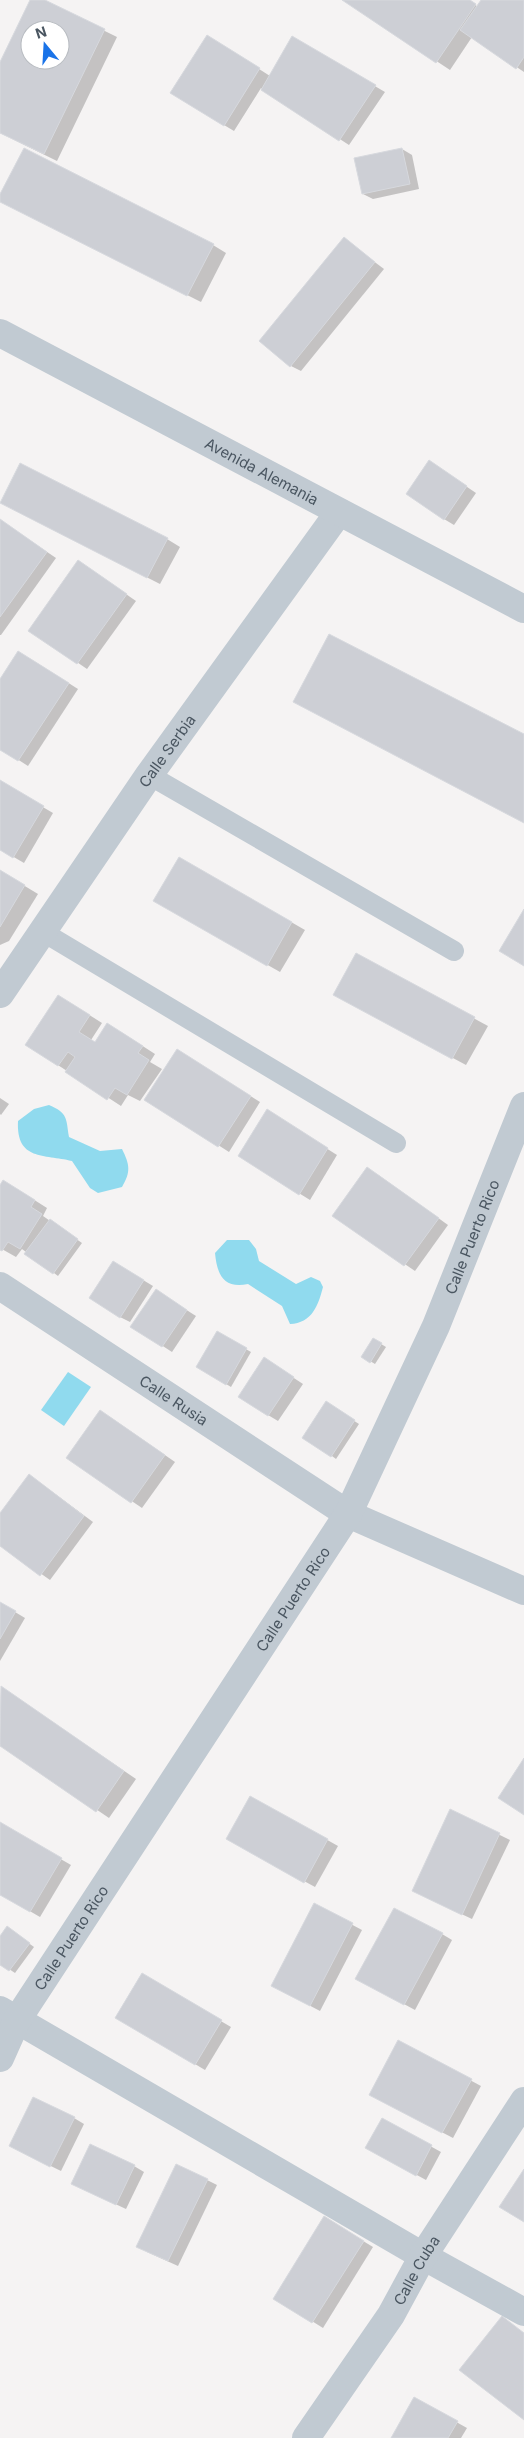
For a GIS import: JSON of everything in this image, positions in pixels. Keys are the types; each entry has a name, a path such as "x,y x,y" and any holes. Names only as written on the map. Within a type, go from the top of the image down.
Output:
{"street":[{"name":"Avenida Alemania","path":"0,333 524,609"},
{"name":"Calle Serbia","path":"0,994 44,932 149,775 339,512"},
{"name":"Calle Puerto Rico","path":"0,2058 8,2015 348,1514 436,1326 524,1106"},
{"name":"Calle Rusia","path":"0,1286 348,1514 524,1591"},
{"path":"8,2015 423,2256 524,2312"},
{"name":"Calle Cuba","path":"306,2438 391,2315 423,2256 524,2101"}],"lane":[{"path":"149,775 454,951"},
{"path":"44,932 396,1143"}],"water":[{"path":"49,1105 60,1111 65,1117 69,1137 100,1151 122,1149 127,1160 128,1173 122,1187 98,1193 90,1188 72,1161 42,1156 27,1149 22,1143 19,1134 18,1121 34,1109"},
{"path":"227,1240 249,1240 256,1249 259,1261 296,1284 311,1277 320,1281 323,1287 321,1294 316,1307 309,1317 298,1323 290,1324 282,1306 248,1284 239,1285 227,1282 217,1267 215,1253"},
{"path":"68,1372 91,1387 64,1426 41,1410"}],"building":[{"path":"30,0 45,0 105,29 44,154 0,133 0,62 20,21 20,70 70,70 70,20 20,20"},
{"path":"342,0 470,0 476,4 436,63"},
{"path":"481,0 524,0 524,57 516,69 460,30"},
{"path":"207,35 260,68 224,126 170,93"},
{"path":"292,36 376,85 339,141 261,90"},
{"path":"24,148 214,244 187,296 0,202 0,194"},
{"path":"402,148 410,184 362,194 354,158"},
{"path":"344,237 375,262 290,367 259,341"},
{"path":"429,460 467,486 444,520 406,494"},
{"path":"20,463 168,538 147,578 0,503"},
{"path":"0,519 47,552 0,617"},
{"path":"78,560 127,594 77,664 28,631"},
{"path":"329,634 524,734 524,823 293,702"},
{"path":"18,651 69,683 18,761 0,750 0,679"},
{"path":"0,780 44,806 13,858 0,850"},
{"path":"179,857 292,922 267,966 153,901"},
{"path":"0,870 25,885 0,927"},
{"path":"524,909 524,966 499,951"},
{"path":"356,953 475,1017 452,1059 333,995"},
{"path":"58,995 90,1015 79,1032 95,1042 107,1023 143,1046 138,1053 149,1060 127,1095 115,1088 107,1100 65,1072 75,1057 68,1052 58,1066 25,1045"},
{"path":"177,1049 251,1096 218,1147 144,1100"},
{"path":"267,1109 328,1148 299,1195 238,1156"},
{"path":"367,1167 439,1218 404,1266 332,1216"},
{"path":"3,1180 35,1200 31,1207 42,1214 20,1249 8,1242 2,1251 0,1250 0,1185"},
{"path":"50,1219 78,1239 53,1274 24,1254"},
{"path":"113,1261 144,1280 120,1318 89,1298"},
{"path":"156,1289 187,1310 162,1347 130,1327"},
{"path":"217,1331 247,1348 226,1385 196,1367"},
{"path":"373,1338 382,1343 370,1363 361,1357"},
{"path":"264,1357 294,1377 268,1416 238,1397"},
{"path":"326,1401 355,1420 331,1457 302,1438"},
{"path":"100,1410 165,1455 131,1503 66,1458"},
{"path":"29,1474 84,1516 40,1576 0,1546 0,1513"},
{"path":"0,1602 16,1611 0,1639"},
{"path":"1,1686 124,1771 96,1812 0,1746"},
{"path":"524,1758 524,1815 498,1798"},
{"path":"250,1796 328,1839 304,1883 226,1839"},
{"path":"450,1809 500,1833 462,1915 412,1891"},
{"path":"0,1822 62,1858 30,1912 0,1895"},
{"path":"314,1903 353,1923 310,2006 271,1986"},
{"path":"394,1908 443,1933 404,2005 355,1979"},
{"path":"7,1926 30,1943 9,1971 0,1965 0,1936"},
{"path":"142,1973 222,2020 195,2065 115,2018"},
{"path":"398,2040 472,2079 442,2133 369,2095"},
{"path":"33,2097 75,2117 50,2167 9,2146"},
{"path":"382,2118 432,2145 416,2176 365,2148"},
{"path":"90,2144 135,2165 116,2205 71,2184"},
{"path":"176,2164 208,2179 168,2261 136,2247"},
{"path":"524,2169 524,2222 499,2207"},
{"path":"324,2216 364,2241 312,2323 273,2299"},
{"path":"502,2316 524,2333 524,2420 459,2370"},
{"path":"414,2397 458,2421 448,2438 391,2438"}]}
